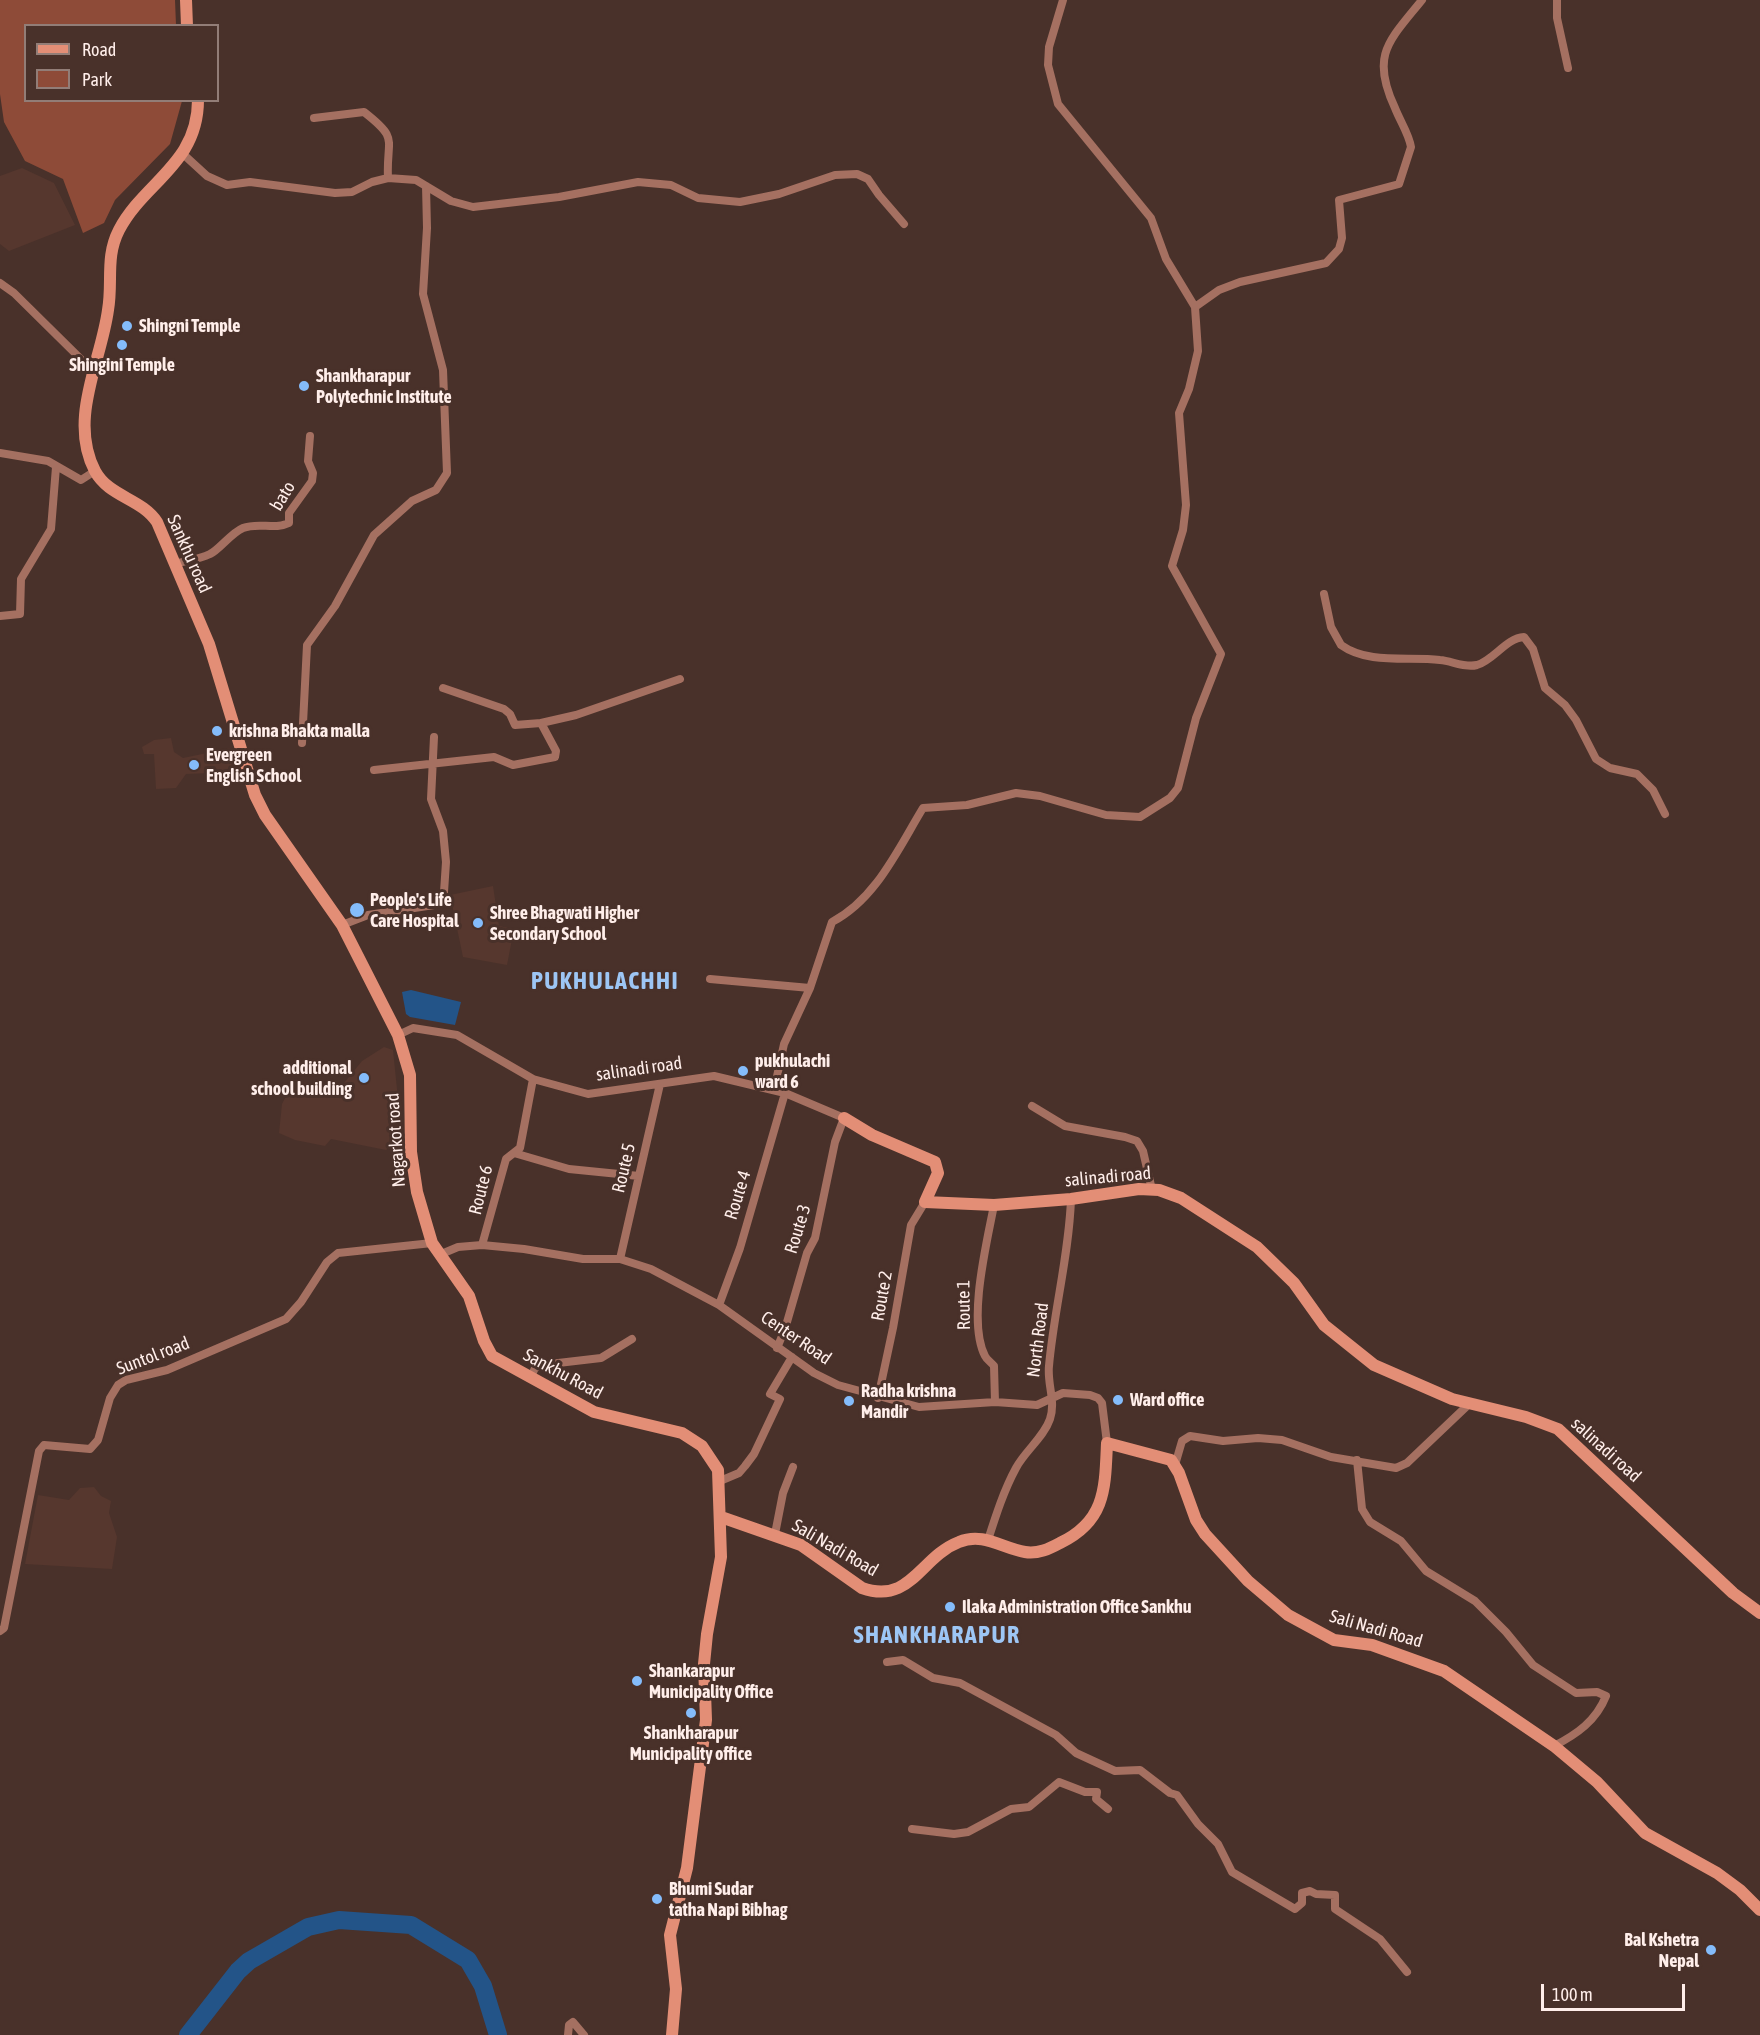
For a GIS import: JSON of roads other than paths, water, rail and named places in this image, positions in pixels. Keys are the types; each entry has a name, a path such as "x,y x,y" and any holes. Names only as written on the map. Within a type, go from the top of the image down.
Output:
{"main road":[{"path":"186,0 187,24"},
{"path":"95,471 89,454 86,419 92,370 109,307 109,265 114,241 130,212 183,154 192,133 198,102"},
{"name":"Sankhu road","path":"95,471 104,485 152,515 212,653 255,795 265,815 342,925 398,1035"},
{"name":"Nagarkot road","path":"398,1035 410,1075 411,1152 417,1192 432,1243"},
{"name":"salinadi road","path":"844,1118 872,1135 935,1162 938,1173 925,1202 994,1205 1152,1190 1181,1198 1257,1247 1294,1283 1324,1325 1374,1365 1468,1405 1526,1417 1558,1429 1733,1593 1760,1613"},
{"name":"Sankhu Road","path":"432,1243 469,1296 484,1341 492,1356 594,1412 615,1419 675,1431 692,1438 713,1459 720,1480 721,1517"},
{"path":"1107,1443 1165,1458 1175,1465"},
{"name":"Sali Nadi Road","path":"721,1517 775,1534 813,1553 839,1574 862,1588 880,1592 900,1588 936,1556 957,1543 971,1539 988,1540 1025,1551 1037,1552 1080,1532 1095,1513 1105,1491 1107,1443"},
{"name":"Sali Nadi Road","path":"1175,1465 1189,1505 1205,1534 1248,1581 1288,1615 1334,1640 1372,1645 1432,1665 1554,1746 1597,1782 1645,1833 1717,1873 1740,1890 1760,1910"},
{"path":"672,2035 676,1989 670,1935 687,1868 704,1744 706,1720 704,1664 721,1557 721,1517"}],"street":[{"path":"774,1090 784,1044 810,988 832,922 852,912 870,892 923,808 967,805 1016,793 1040,796 1106,814 1140,817 1170,798 1178,788 1196,718 1221,654 1172,566 1184,530 1186,505 1179,413 1189,389 1198,351 1195,307 1166,258 1151,218 1058,104 1048,65 1049,47 1063,0"},
{"path":"1195,307 1219,290 1230,286 1294,268 1326,263 1339,249 1342,238 1339,200 1399,184 1412,147 1385,87 1382,70 1384,55 1394,33 1422,0"},
{"path":"1557,0 1557,18 1568,68"},
{"path":"314,117 364,112 386,129 391,140 387,161 388,178"},
{"path":"183,154 207,176 227,184 250,182 336,193 352,192 388,178 416,180 451,201 473,207 559,197 638,182 671,185 698,198 740,201 779,194 835,175 857,174 868,179 904,224"},
{"path":"302,742 307,645 335,606 374,535 412,501 436,490 447,473 443,369 423,294 428,228 426,186"},
{"path":"0,283 14,292 92,370"},
{"name":"bato","path":"174,564 212,553 223,541 243,528 266,525 279,527 288,523 289,513 312,481 313,472 308,461 310,436"},
{"path":"0,453 25,458 35,457 81,480 95,471"},
{"path":"0,616 20,614 22,609 21,579 51,529 56,467"},
{"path":"1324,594 1330,627 1341,645 1385,659 1439,659 1472,666 1480,664 1514,640 1524,637 1533,649 1545,688 1565,705 1576,720 1596,759 1610,768 1637,774 1653,790 1665,814"},
{"path":"443,688 504,709 510,714 515,725 541,723 576,715 680,680"},
{"path":"374,770 494,757 513,765 555,757 556,751 541,723"},
{"path":"342,925 385,911 398,913 425,908 440,900 444,892 446,862 443,831 431,799 435,762 434,737"},
{"path":"710,979 810,988"},
{"name":"salinadi road","path":"398,1035 413,1028 457,1035 533,1079 588,1094 714,1076 785,1093 844,1118"},
{"name":"Route 6","path":"482,1245 506,1159 520,1148 533,1079"},
{"name":"Route 5","path":"620,1258 660,1084"},
{"name":"Route 4","path":"719,1305 740,1248 785,1093"},
{"path":"1032,1106 1065,1126 1137,1141 1143,1151 1152,1190"},
{"name":"Route 3","path":"777,1348 785,1329 807,1253 815,1238 835,1142 844,1118"},
{"path":"514,1153 569,1169 639,1176"},
{"name":"North Road","path":"988,1540 1016,1468 1050,1422 1053,1400 1048,1370 1066,1261 1071,1199"},
{"name":"Route 2","path":"878,1398 911,1225 925,1202"},
{"name":"Route 1","path":"994,1205 980,1270 979,1319 984,1355 994,1366 995,1402"},
{"name":"Suntol road","path":"0,1631 4,1628 39,1451 44,1445 90,1449 98,1440 110,1398 118,1385 126,1380 167,1370 285,1319 301,1302 327,1262 338,1253 432,1243"},
{"name":"Center Road","path":"439,1255 458,1247 482,1245 524,1249 583,1259 620,1258 651,1269 719,1305 814,1373 838,1385 878,1398 930,1407 995,1402 1037,1405 1069,1393 1098,1398 1102,1403 1107,1443"},
{"path":"531,1377 535,1368 541,1365 601,1358 632,1339"},
{"path":"720,1480 739,1473 754,1454 780,1399 770,1394 792,1357"},
{"path":"1175,1465 1182,1441 1190,1436 1223,1441 1258,1438 1282,1440 1331,1457 1357,1460 1390,1468 1401,1466 1468,1405"},
{"path":"1357,1460 1362,1509 1370,1522 1397,1538 1426,1570 1475,1601 1506,1632 1533,1665 1576,1693 1597,1692 1606,1696 1598,1713 1577,1734 1554,1746"},
{"path":"775,1534 783,1493 793,1467"},
{"path":"886,1662 903,1660 933,1678 960,1683 1056,1735 1076,1753 1111,1770 1140,1770 1170,1793 1177,1795 1198,1824 1218,1844 1232,1872 1294,1910 1302,1903 1302,1893 1310,1891 1316,1894 1335,1895 1335,1909 1380,1939 1407,1972"},
{"path":"912,1829 954,1834 968,1832 1011,1809 1029,1807 1059,1782 1085,1792 1097,1792 1096,1799 1108,1809"},
{"path":"568,2035 569,2025 573,2022 584,2035"}],"water":[{"path":"411,990 461,1002 455,1025 410,1017 406,1014 402,992"}],"waterway":[{"path":"188,2035 238,1971 249,1961 308,1927 339,1920 411,1925 468,1960 483,1986 498,2035"}],"place":[{"name":"Shingni Temple","path":"127,326"},
{"name":"Shingini Temple","path":"122,345"},
{"name":"Shankharapur Polytechnic Institute","path":"304,386"},
{"name":"krishna Bhakta malla","path":"217,731"},
{"name":"Evergreen English School","path":"194,765"},
{"name":"People's Life Care Hospital","path":"357,910"},
{"name":"Shree Bhagwati Higher Secondary School","path":"478,923"},
{"name":"pukhulachi ward 6","path":"743,1071"},
{"name":"additional school building","path":"364,1078"},
{"name":"Ward office","path":"1118,1400"},
{"name":"Radha krishna Mandir","path":"849,1401"},
{"name":"Ilaka Administration Office Sankhu","path":"950,1607"},
{"name":"Shankarapur Municipality Office","path":"637,1681"},
{"name":"Shankharapur Municipality office","path":"691,1713"},
{"name":"Bhumi Sudar tatha Napi Bibhag","path":"657,1899"},
{"name":"Bal Kshetra Nepal","path":"1711,1950"}],"district":[{"name":"PUKHULACHHI","path":"605,981"},
{"name":"SHANKHARAPUR","path":"937,1635"}]}
